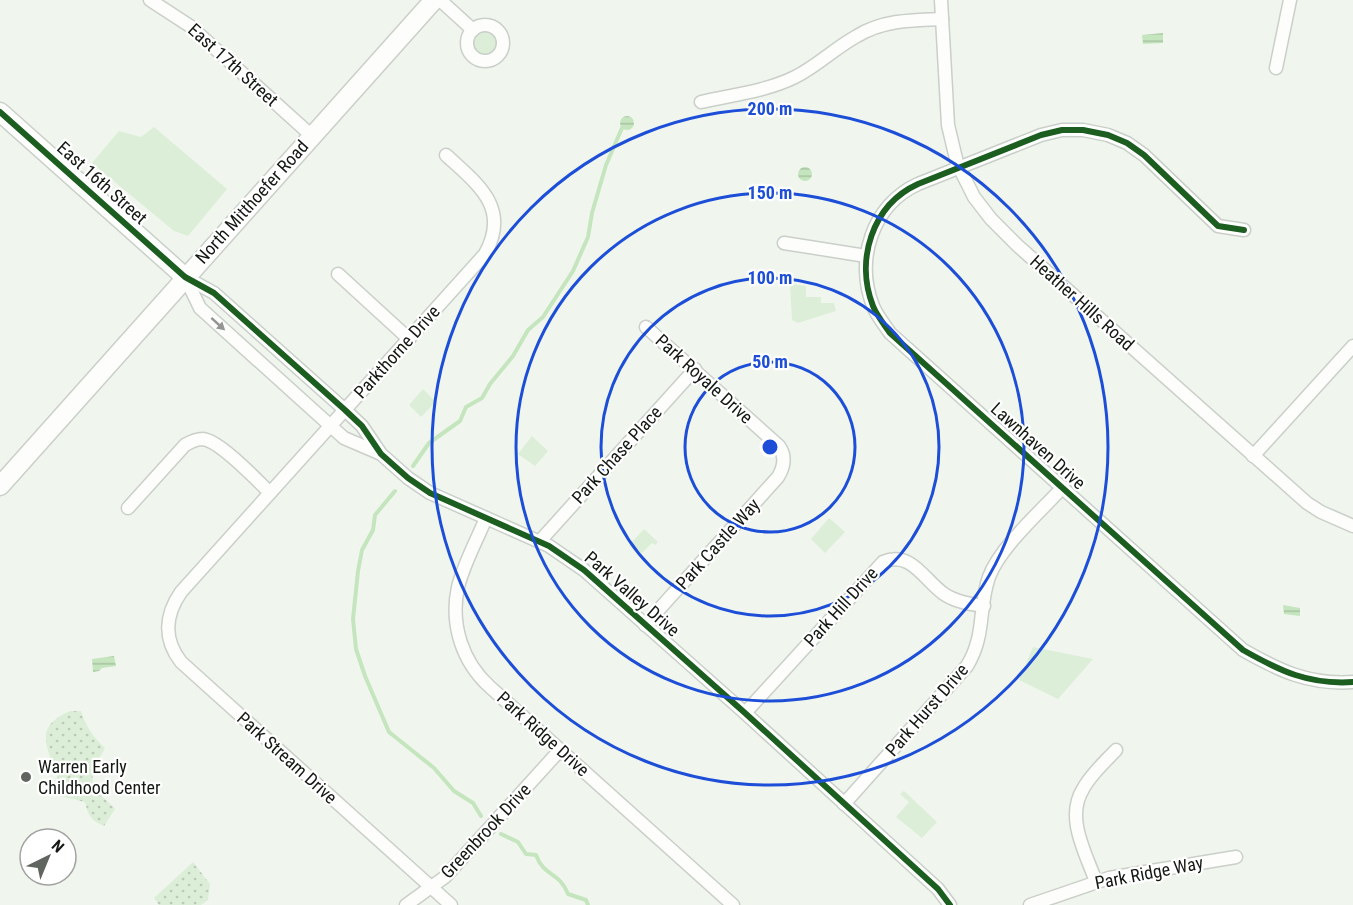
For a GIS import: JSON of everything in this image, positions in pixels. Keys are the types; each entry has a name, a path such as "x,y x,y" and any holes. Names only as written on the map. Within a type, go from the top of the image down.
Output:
{"main road":[{"name":"North Mitthoefer Road","path":"0,486 434,0"},
{"name":"East 16th Street","path":"0,112 185,277"}],"street":[{"name":"East 17th Street","path":"150,0 190,26 312,136"},
{"path":"440,0 473,30"},
{"name":"Heather Hills Road","path":"941,0 948,125 959,167 974,197 991,219 1012,241 1316,510 1353,526"},
{"path":"1276,68 1290,0"},
{"path":"701,102 778,84 807,71 853,38 878,26 898,21 942,19"},
{"name":"Lawnhaven Drive","path":"1244,230 1218,226 1144,155 1127,144 1103,134 1083,130 1057,131 1033,138 914,186 893,201 877,222 871,236 866,256 867,287 873,307 890,333 1243,650 1266,664 1296,676 1327,682 1353,682"},
{"name":"Parkthorne Drive","path":"181,592 486,254 494,236 494,217 487,195 446,155"},
{"path":"784,243 866,256"},
{"path":"338,274 409,339"},
{"name":"Park Valley Drive","path":"185,277 214,293 345,410 362,426 381,454 408,478 430,493 558,551 584,570 938,889 950,905"},
{"name":"Park Valley Drive","path":"185,277 200,308 344,438 381,454"},
{"name":"Park Royale Drive","path":"646,327 779,446 783,459"},
{"path":"1253,456 1353,346"},
{"name":"Park Chase Place","path":"540,542 695,369"},
{"path":"128,508 185,445 197,439 216,444 270,493"},
{"name":"Park Castle Way","path":"645,625 779,476 783,467 783,459"},
{"name":"Park Hurst Drive","path":"844,804 967,666 980,636 987,583 997,561 1063,487"},
{"name":"Park Ridge Drive","path":"486,518 458,586 455,612 459,638 467,658 482,680 733,905"},
{"name":"Park Hill Drive","path":"745,713 883,561 894,558 906,560 946,595 969,604 984,606"},
{"name":"Park Stream Drive","path":"181,592 172,606 168,627 172,648 181,662 451,905"},
{"name":"Greenbrook Drive","path":"406,905 432,888 450,872 560,750"},
{"path":"1096,882 1078,832 1077,805 1085,785 1116,750"},
{"name":"Park Ridge Way","path":"1030,905 1096,882 1236,856"}],"shaded area":[{"path":"485,32 493,35 496,43 493,51 485,54 477,51 474,43 477,35"},
{"path":"1163,33 1163,43 1143,44 1142,35"},
{"path":"624,116 630,116 634,123 630,130 624,130 620,126 620,120"},
{"path":"154,127 227,189 188,236 174,231 92,163 119,131 141,137"},
{"path":"805,167 810,169 812,174 810,179 805,181 800,179 798,174 800,169"},
{"path":"790,284 806,286 806,297 821,297 821,303 834,303 836,311 798,323 792,320"},
{"path":"423,389 436,402 421,417 409,405"},
{"path":"532,436 548,451 535,466 518,454"},
{"path":"829,518 845,532 825,553 811,539"},
{"path":"644,529 658,542 655,545 652,543 640,555 629,545"},
{"path":"1283,605 1300,608 1300,616 1284,614"},
{"path":"1033,647 1093,659 1058,699 1019,680"},
{"path":"114,656 116,666 93,672 92,659"},
{"path":"70,711 81,711 90,731 105,748 96,764 93,776 94,787 115,809 104,826 91,817 85,802 56,795 58,773 47,748 46,734 55,719"},
{"path":"904,791 937,822 922,838 896,817 909,802 900,794"},
{"path":"193,862 210,884 208,900 201,905 159,905 154,898"}],"waterway":[{"path":"413,466 429,443 460,421 466,407 482,398 490,384 513,356 528,330 543,317 573,271 588,237 592,213 606,165 622,128"},
{"path":"395,491 375,515 373,530 362,550 353,619 356,649 389,732 434,768 454,791 473,803 481,816"},
{"path":"501,834 518,842 526,854 536,855 543,867 560,881 568,894 586,900 588,905"}],"cycle path":[{"path":"0,112 185,277 214,293 345,410 362,426 381,454 408,478 430,493 549,546 584,570 938,889 950,905"},
{"path":"1244,230 1218,226 1144,155 1127,143 1108,135 1083,130 1062,130 1041,135 918,184 902,193 889,205 872,236 867,253 868,288 875,310 890,333 1243,650 1295,675 1322,681 1353,682"}],"place":[{"name":"Warren Early Childhood Center","path":"26,777"}]}
